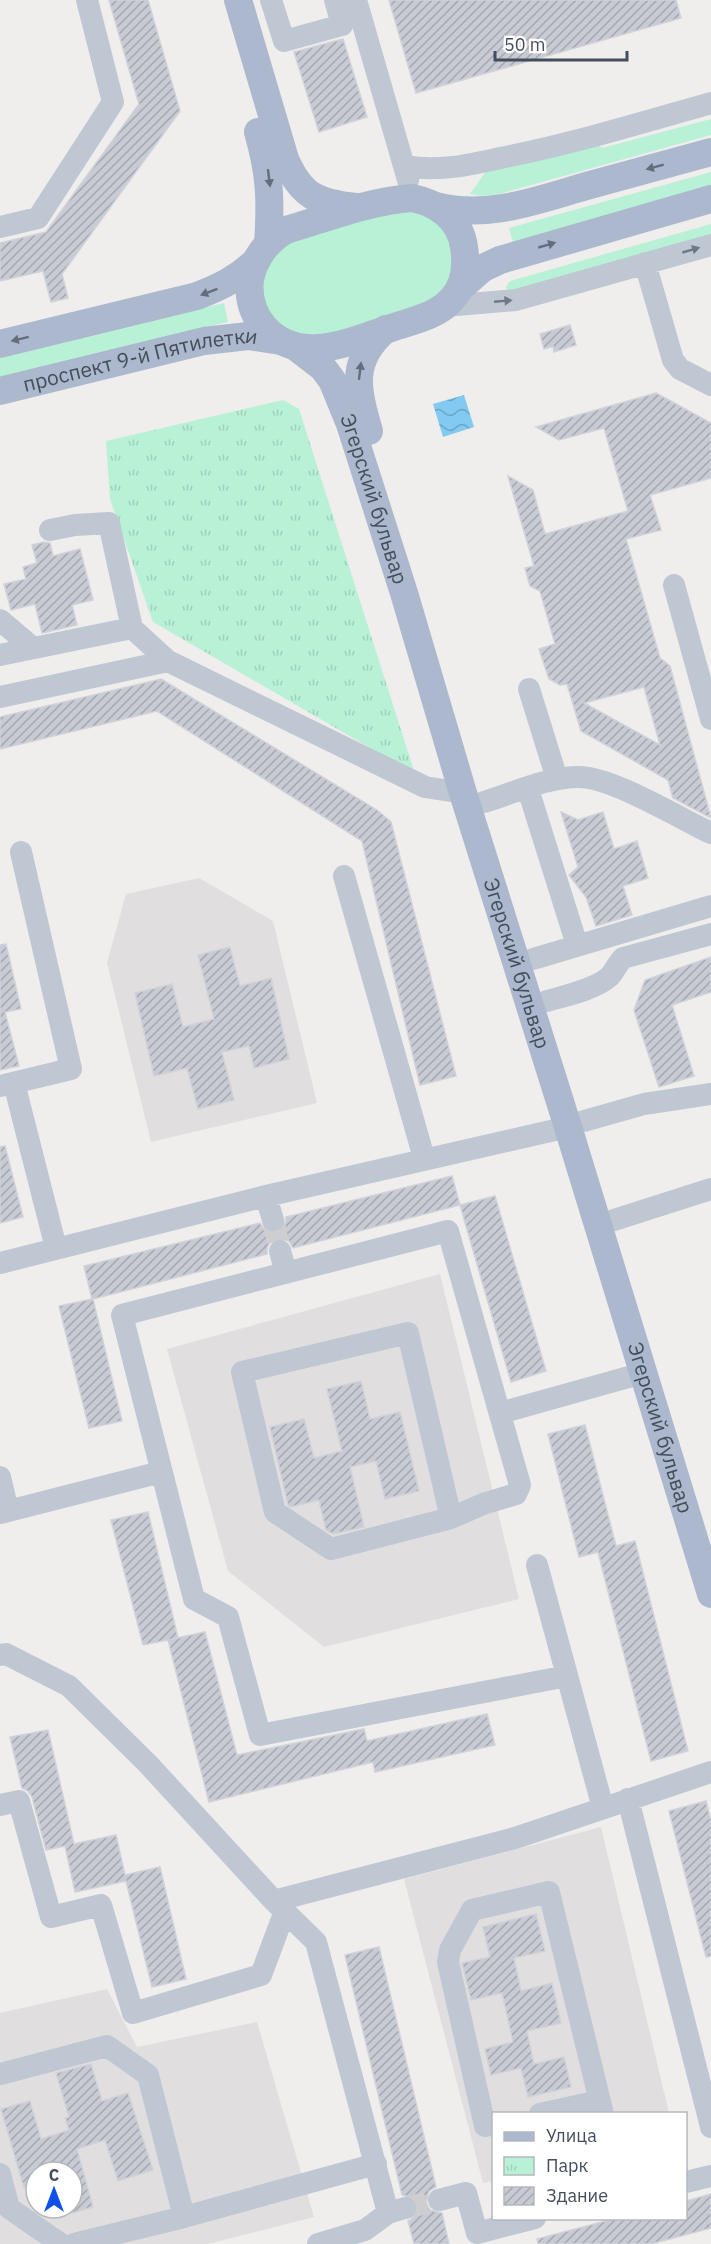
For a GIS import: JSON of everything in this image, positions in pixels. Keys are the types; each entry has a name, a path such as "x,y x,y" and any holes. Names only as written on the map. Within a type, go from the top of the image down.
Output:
{"main road":[{"path":"236,1 292,176 311,196 323,202 361,208"},
{"path":"236,1 270,191 262,252 251,274 249,290 251,305 258,319 289,344 325,348 430,314 452,298 483,268 508,257 711,199"},
{"path":"0,344 197,296 222,287 242,275 276,236 286,230 361,208 392,200 424,202 469,211 510,207 711,152"},
{"path":"424,202 454,222 464,245 465,273 452,298"},
{"name":"Эгерский бульвар","path":"386,329 366,350 362,360 359,380 362,402 474,798 651,1371 711,1540"},
{"name":"проспект 9-й Пятилетки","path":"0,391 204,341 248,336 289,344"},
{"name":"Эгерский бульвар","path":"289,344 323,368 332,380 344,407 474,798"},
{"name":"Эгерский бульвар","path":"576,1124 614,1220 651,1371 711,1594"}],"street":[{"path":"0,227 39,218 113,102 87,0"},
{"path":"271,0 284,41 342,25 335,0"},
{"path":"356,0 405,166 424,202"},
{"path":"405,166 432,169 477,163 563,145 711,103"},
{"path":"452,298 516,300 711,245"},
{"path":"645,263 673,360 680,369 711,385"},
{"path":"50,530 75,525 109,523 132,628 168,661 425,787 474,798 580,777 605,781 711,833"},
{"path":"674,585 711,719"},
{"path":"0,620 33,648"},
{"path":"0,655 132,628"},
{"path":"0,697 168,661"},
{"path":"529,689 557,780"},
{"path":"528,789 577,945"},
{"path":"21,852 71,1069 7,1085 56,1248"},
{"path":"344,876 424,1158"},
{"path":"525,962 711,906"},
{"path":"538,1004 601,982 611,975 616,964 623,958 711,934"},
{"path":"0,1263 266,1196 576,1124 644,1104 711,1094"},
{"path":"614,1220 711,1189"},
{"path":"266,1196 273,1220"},
{"path":"451,1518 408,1333 242,1372 275,1512 331,1549 451,1518 483,1504 516,1494 520,1485 448,1231 283,1262 122,1315 194,1599 228,1617 260,1735 567,1676"},
{"path":"500,1413 651,1371"},
{"path":"0,1477 4,1512 161,1472"},
{"path":"537,1565 603,1808"},
{"path":"0,1656 6,1654 69,1686 148,1764 316,1942 376,2164 397,2210 367,2237 318,2244"},
{"path":"280,1906 515,1838 711,1772"},
{"path":"628,1799 711,2127"},
{"path":"0,1805 19,1801 51,1917 101,1905 133,2013 261,1975 280,1906"},
{"path":"492,2124 485,2126 448,1962 450,1950 472,1910 549,1892 601,2107 557,2112"},
{"path":"0,2074 107,2046 148,2074 184,2217"},
{"path":"74,2244 184,2217 376,2164"},
{"path":"0,2174 9,2208 61,2244"},
{"path":"687,2182 711,2176"},
{"path":"439,2200 466,2193 477,2233 527,2220"}],"shaded area":[{"path":"199,878 273,921 317,1103 151,1142 107,963 126,894"},
{"path":"440,1274 519,1599 324,1647 228,1571 167,1349"},
{"path":"601,1827 669,2112 492,2112 492,2181 483,2183 404,1879"},
{"path":"107,1989 137,2047 257,2022 314,2217 207,2244 0,2244 0,2013"}],"green space":[{"path":"711,119 711,135 499,194 482,196 470,194 487,170 594,142 602,148"},
{"path":"711,172 711,186 513,243 509,228"},
{"path":"405,208 428,214 442,225 455,260 451,283 437,300 317,341 287,334 262,302 265,268 290,240"},
{"path":"711,224 711,238 508,293 506,287 510,281"},
{"path":"224,303 228,322 0,378 0,358"},
{"path":"283,400 299,409 415,774 153,622 110,499 106,441"}],"water":[{"path":"464,395 474,427 443,437 433,404"}],"building":[{"path":"109,0 148,0 180,111 62,274 68,298 51,302 43,271 0,281 0,243 46,232 139,104"},
{"path":"389,0 676,0 681,18 416,93"},
{"path":"343,39 367,117 319,132 294,52"},
{"path":"570,325 576,345 554,352 553,346 544,349 540,334"},
{"path":"656,393 711,423 711,478 650,495 661,530 626,539 660,658 670,666 711,818 673,798 668,780 581,731 567,684 560,685 549,679 539,649 555,644 540,591 530,586 525,568 534,566 508,476 533,490 545,534 628,511 604,428 559,440 536,427","holes":["644,687 660,745 584,703"]},
{"path":"50,543 53,556 80,549 93,600 72,605 77,625 42,633 35,604 11,610 4,584 26,579 23,567 37,563 32,545"},
{"path":"161,679 377,810 391,822 456,1076 420,1085 362,841 157,711 0,749 0,717"},
{"path":"561,812 578,820 603,812 614,849 637,841 648,878 623,886 632,915 596,926 586,897 569,875 578,867"},
{"path":"6,944 21,1009 5,1012 19,1066 0,1070 0,945"},
{"path":"230,947 240,986 271,978 289,1059 254,1068 249,1046 222,1052 234,1100 198,1109 187,1068 154,1076 135,993 172,984 183,1027 214,1019 198,955"},
{"path":"711,957 711,992 672,1005 694,1076 659,1087 634,1010 645,980"},
{"path":"5,1146 23,1217 0,1223 0,1147"},
{"path":"452,1176 460,1205 293,1248 289,1241 277,1238 270,1242 267,1254 93,1299 122,1421 89,1428 59,1306 92,1299 84,1266 260,1223 264,1230 276,1233 283,1229 286,1217"},
{"path":"495,1196 546,1371 511,1382 460,1205"},
{"path":"361,1381 370,1419 400,1412 419,1491 385,1499 376,1461 350,1467 364,1527 333,1534 326,1530 319,1500 291,1507 288,1505 270,1427 304,1419 314,1458 342,1451 327,1389"},
{"path":"585,1425 616,1546 635,1541 688,1751 651,1761 598,1552 579,1557 548,1434"},
{"path":"148,1512 178,1638 143,1645 111,1520"},
{"path":"205,1632 237,1755 364,1729 367,1741 487,1714 495,1745 375,1772 373,1762 209,1802 168,1640"},
{"path":"48,1730 74,1844 116,1835 125,1875 160,1867 186,1979 152,1987 126,1881 75,1892 65,1846 46,1850 32,1797 22,1788 10,1737"},
{"path":"706,1801 711,1821 711,1956 706,1957 669,1811"},
{"path":"536,1914 545,1951 514,1958 521,1991 552,1983 561,2023 527,2031 534,2064 564,2057 571,2087 528,2097 521,2068 491,2075 485,2049 513,2042 502,1993 471,2000 462,1963 490,1957 483,1927"},
{"path":"379,1947 436,2187 429,2191 426,2203 430,2210 442,2213 449,2244 414,2244 408,2221 415,2217 418,2205 414,2198 402,2195 345,1955"},
{"path":"91,2064 102,2101 128,2093 153,2170 118,2181 105,2140 77,2149 80,2160 24,2160 24,2188 1,2109 30,2101 41,2139 69,2130 65,2118 69,2117 56,2073"},
{"path":"84,2174 93,2207 84,2210"},
{"path":"711,2194 711,2228 651,2244 538,2244 537,2239 609,2220 687,2220 687,2201"}],"tunnel":[{"path":"273,1220 280,1251"},
{"path":"405,2208 439,2200"}]}
